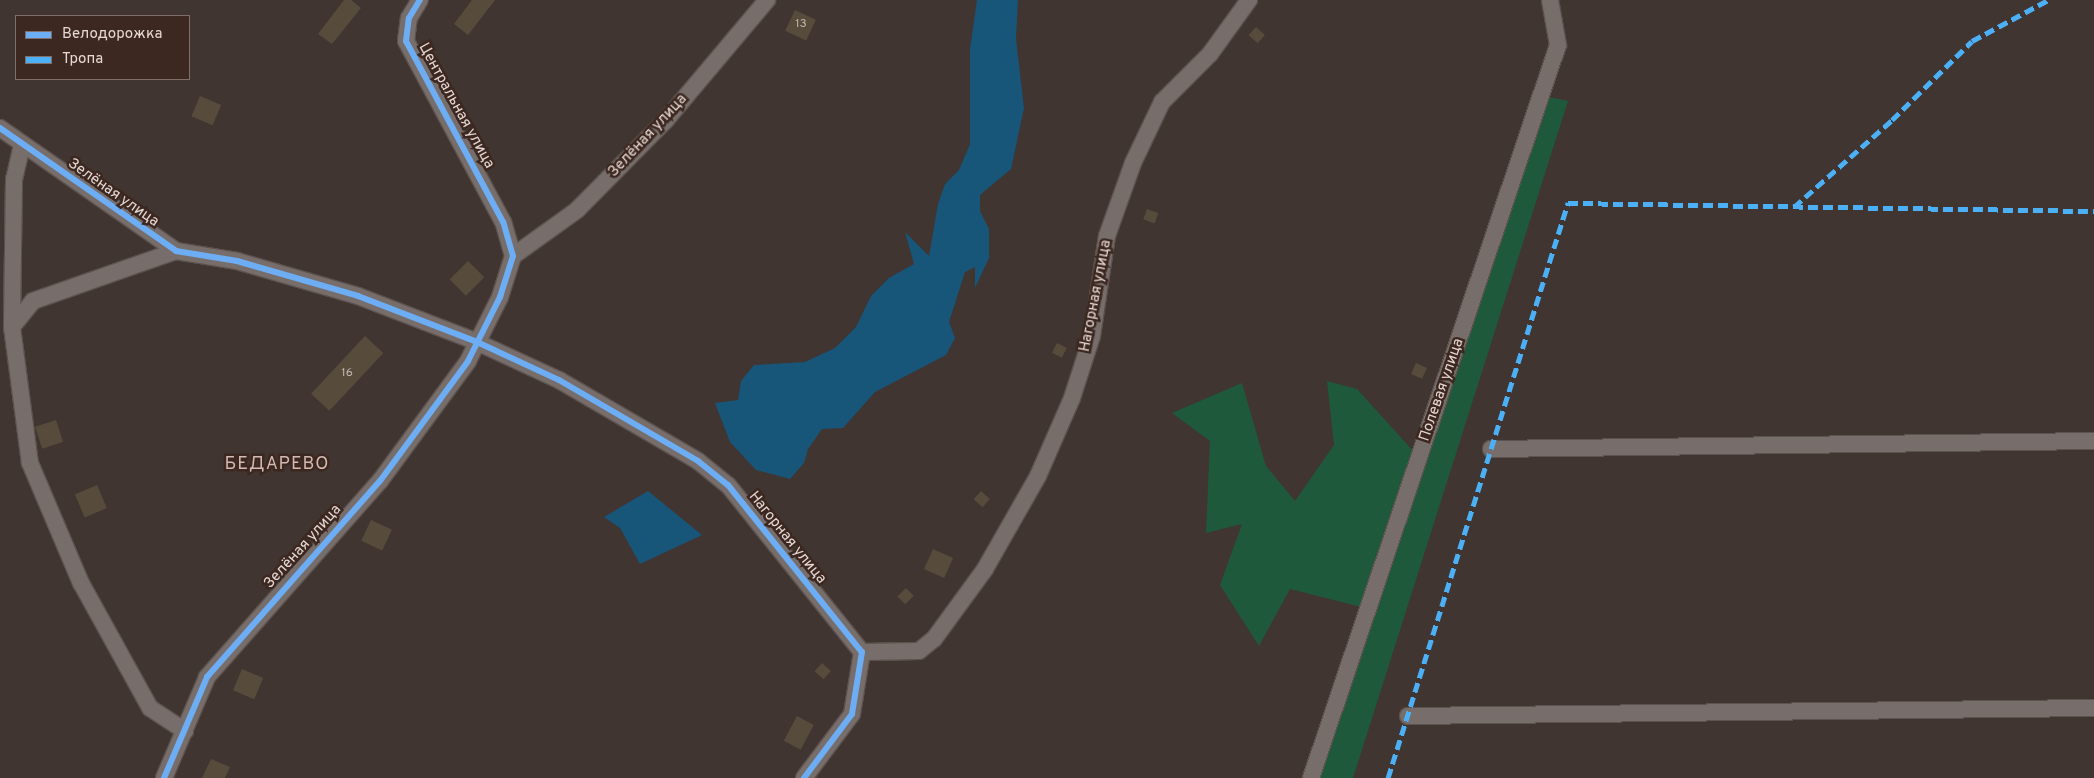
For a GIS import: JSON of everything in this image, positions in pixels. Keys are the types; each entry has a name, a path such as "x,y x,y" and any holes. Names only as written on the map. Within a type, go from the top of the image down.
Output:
{"street":[{"name":"Центральная улица","path":"420,0 409,18 406,41 503,222 513,256"},
{"name":"Зелёная улица","path":"164,778 207,678 380,481 468,361 500,297 513,256 577,210 666,120 767,0"},
{"name":"Нагорная улица","path":"477,342 559,380 698,461 728,485 862,652 919,651 934,639 985,569 1038,476 1072,398 1092,336 1107,236 1132,163 1162,102 1210,54 1248,0"},
{"name":"Полевая улица","path":"1311,778 1558,45 1550,0"},
{"name":"Зелёная улица","path":"0,128 176,251 237,261 358,296 477,342"},
{"path":"22,145 14,179 12,327 30,464 81,583 150,708 185,731"},
{"path":"12,327 33,301 176,251"},
{"path":"1491,448 2094,441"},
{"path":"804,778 852,714 862,652"},
{"path":"1408,716 2094,708"}],"green space":[{"path":"1544,96 1568,101 1353,778 1318,778 1373,610 1290,589 1259,646 1220,585 1242,524 1206,533 1210,441 1172,413 1242,383 1266,466 1295,501 1334,445 1327,381 1357,389 1425,464"}],"water":[{"path":"977,0 1018,0 1016,39 1024,108 1011,169 980,195 980,211 989,229 989,258 975,288 975,267 965,272 949,322 955,338 946,355 875,392 843,428 822,429 808,449 804,463 790,479 756,470 730,442 715,403 738,400 741,381 754,365 805,362 835,348 856,327 871,296 889,278 914,264 905,232 929,256 938,204 945,184 959,170 970,144 970,49"},
{"path":"648,491 702,535 640,564 620,528 604,517"}],"building":[{"path":"344,0 351,0 361,8 332,44 318,34"},
{"path":"472,0 495,0 468,35 454,24"},
{"path":"795,10 816,20 806,41 785,31"},
{"path":"1256,27 1265,35 1258,43 1249,35"},
{"path":"200,96 221,105 213,125 191,116"},
{"path":"1147,209 1158,213 1155,223 1143,219"},
{"path":"468,261 484,277 466,296 450,279"},
{"path":"365,336 383,353 329,411 311,394"},
{"path":"1057,343 1067,348 1062,358 1052,353"},
{"path":"1416,363 1427,368 1422,379 1411,374"},
{"path":"56,420 63,442 42,449 35,427"},
{"path":"97,485 107,508 85,517 75,494"},
{"path":"981,491 990,499 983,507 974,499"},
{"path":"371,520 392,530 382,551 361,541"},
{"path":"933,549 953,558 944,578 924,569"},
{"path":"906,588 914,596 905,604 898,596"},
{"path":"822,663 831,671 824,679 815,671"},
{"path":"242,669 263,678 254,699 233,690"},
{"path":"797,716 814,725 801,750 784,741"},
{"path":"211,759 230,767 225,778 202,778"}],"marked path":[{"path":"1794,207 1892,120 1972,41 2048,0"},
{"path":"1388,778 1568,203 2094,211"}],"cycle path":[{"path":"164,778 207,677 380,481 468,361 500,297 513,256 503,222 406,41 409,18 420,0"},
{"path":"0,128 176,251 237,261 358,296 477,342 559,380 698,461 728,485 862,652 852,714 804,778"}],"district":[{"name":"БЕДАРЕВО","path":"277,465"}]}
